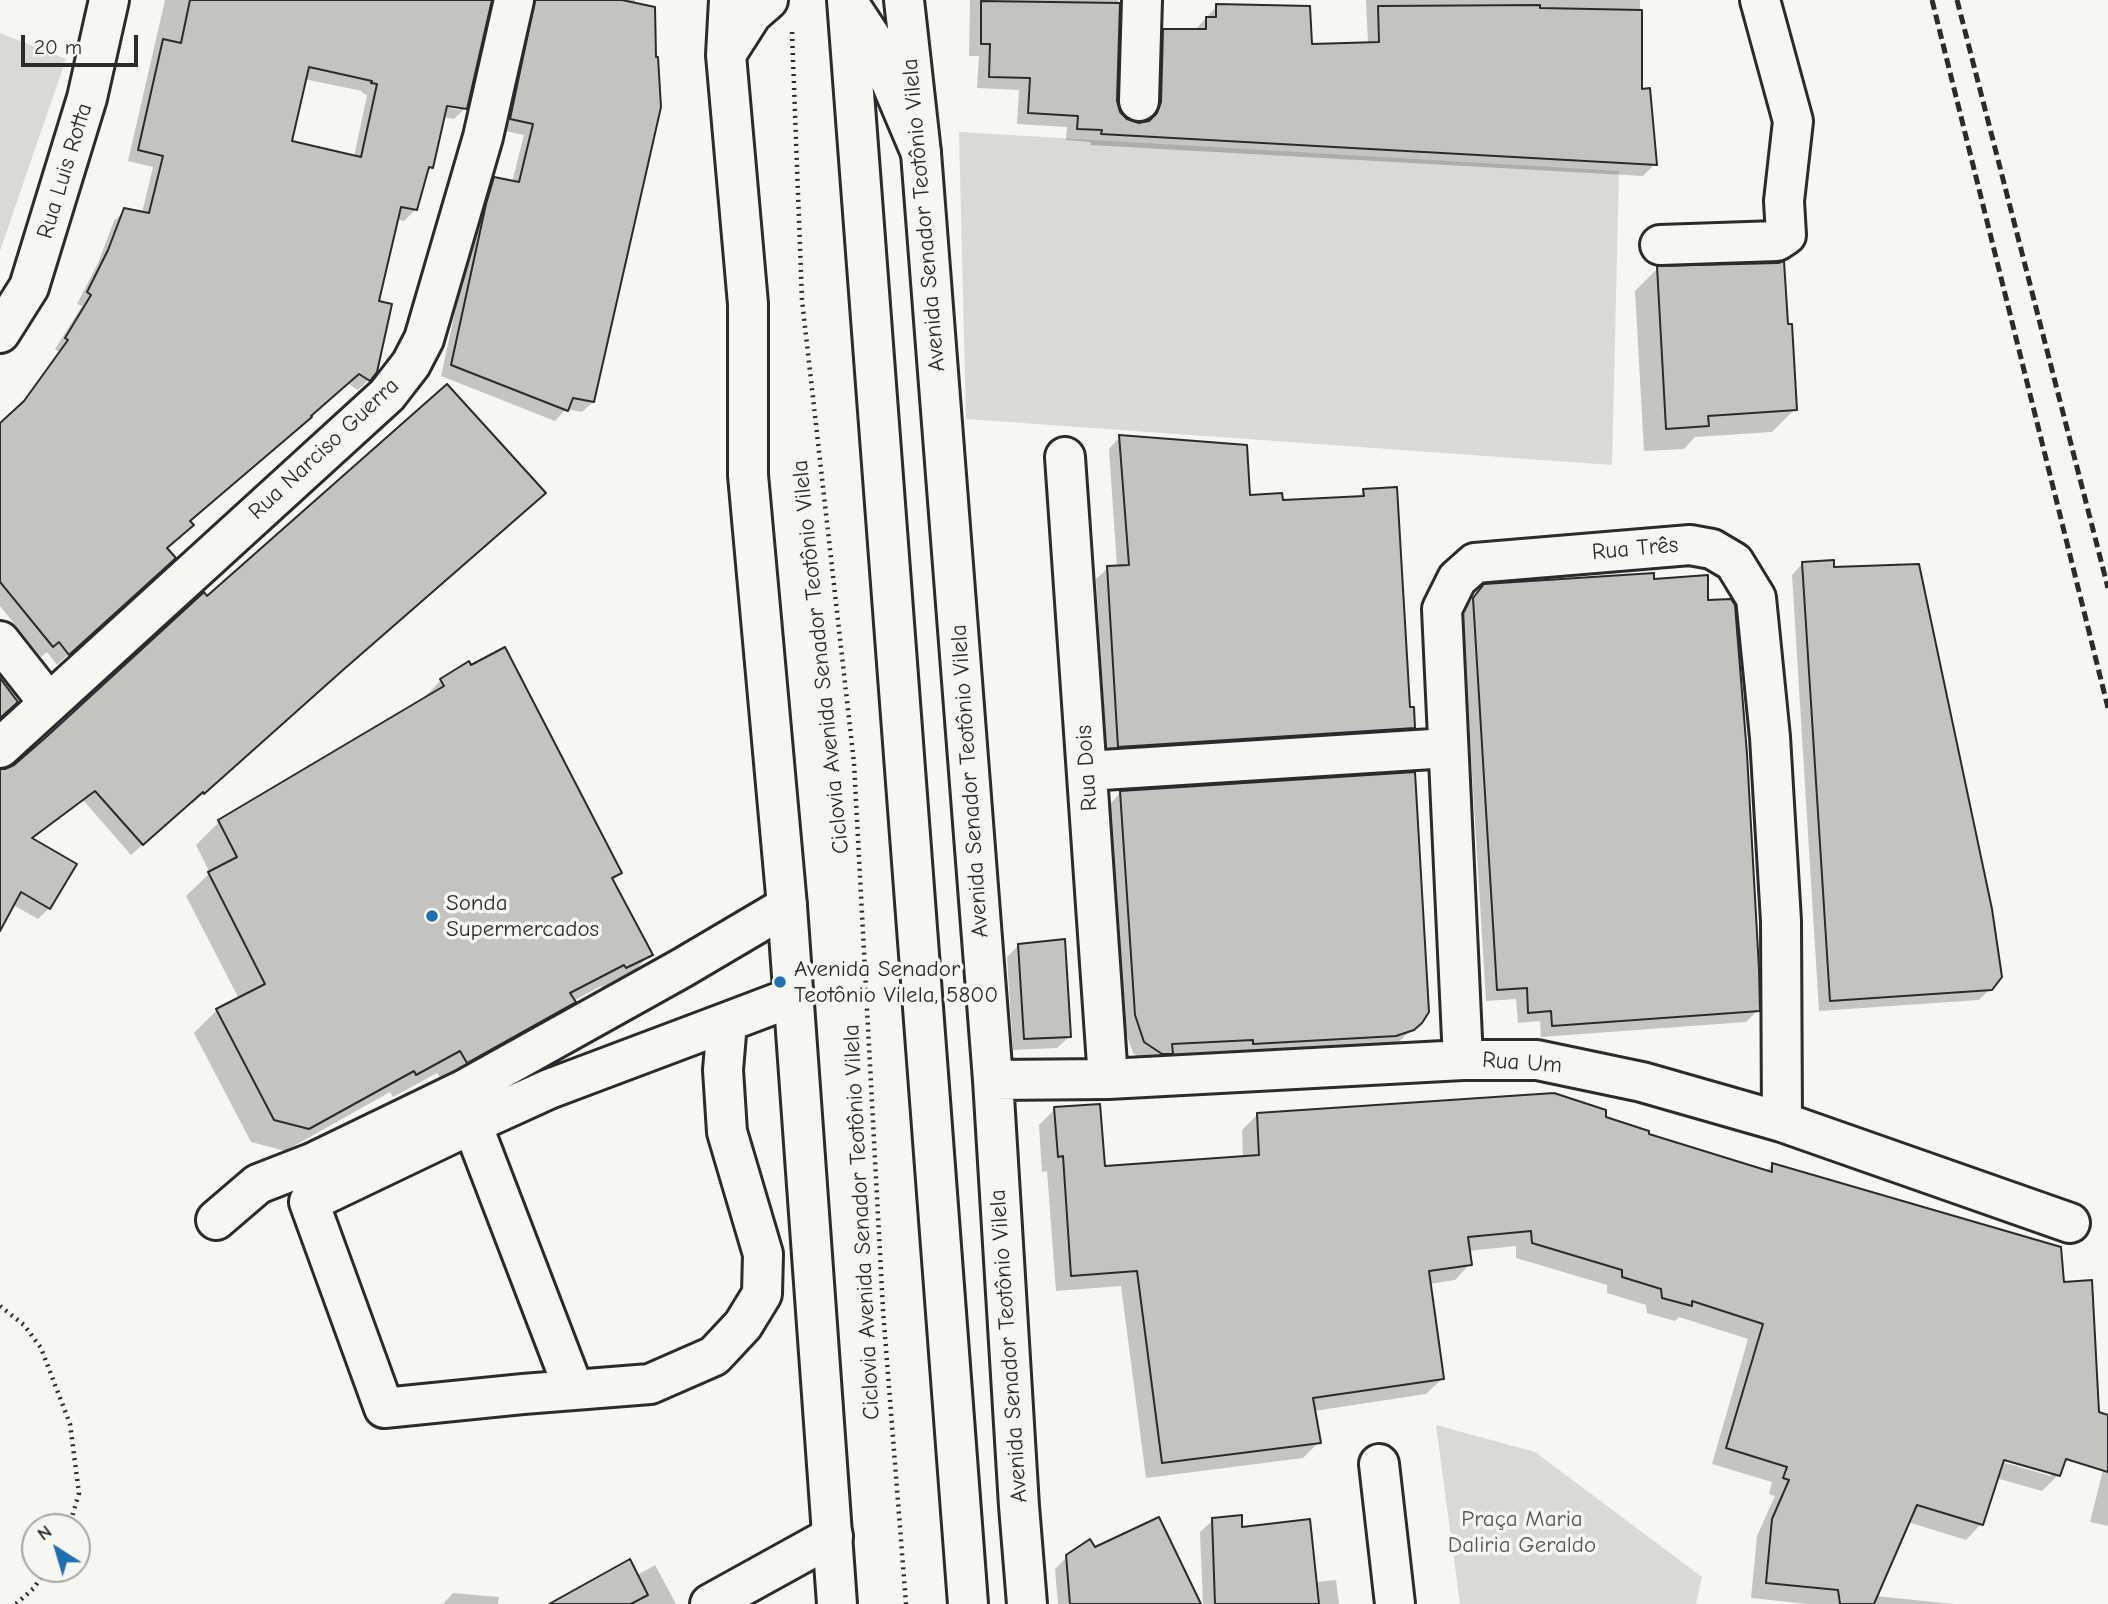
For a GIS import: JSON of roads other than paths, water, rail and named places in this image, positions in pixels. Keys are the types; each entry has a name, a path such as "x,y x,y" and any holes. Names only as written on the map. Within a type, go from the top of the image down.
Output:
{"street":[{"name":"Rua Luis Rotta","path":"0,333 29,287 87,98 109,0"},
{"name":"Rua Narciso Guerra","path":"0,748 387,395 411,365 424,339 483,136 514,0"},
{"path":"729,0 726,55 748,304 748,475 787,906 837,1604"},
{"path":"847,0 874,42 920,153"},
{"path":"847,0 968,1604"},
{"name":"Avenida Senador Teotônio Vilela","path":"904,0 920,153 993,1080 1027,1604"},
{"path":"1139,101 1142,0"},
{"path":"1660,245 1777,241 1786,235 1784,201 1793,121 1760,0"},
{"path":"726,55 751,14 780,14"},
{"name":"Rua Dois","path":"1065,457 1108,1079"},
{"name":"Rua Três","path":"1463,1060 1442,609 1457,579 1475,563 1690,545 1712,549 1734,562 1756,598 1770,737 1781,921 1782,1122"},
{"path":"0,641 48,702"},
{"path":"1087,771 1448,748"},
{"path":"216,1220 258,1184 312,1163 465,1089 787,906"},
{"path":"727,1022 723,1070 727,1132 763,1254 762,1294 743,1325 714,1356 650,1384 384,1408 309,1202 549,1089 793,997"},
{"name":"Rua Um","path":"993,1080 1108,1079 1463,1060 1537,1059 1642,1082 1782,1122 2070,1223"},
{"path":"472,1124 574,1390"},
{"path":"1379,1464 1395,1604"},
{"path":"710,1604 833,1536"}],"railway":[{"path":"1932,0 2108,708"},
{"path":"1957,0 2108,588"}],"place":[{"name":"Sonda Supermercados","path":"432,916"},
{"name":"Avenida Senador Teotônio Vilela, 5800","path":"780,982"}],"park label":[{"name":"Praça Maria Daliria Geraldo","path":"1522,1532"}]}
